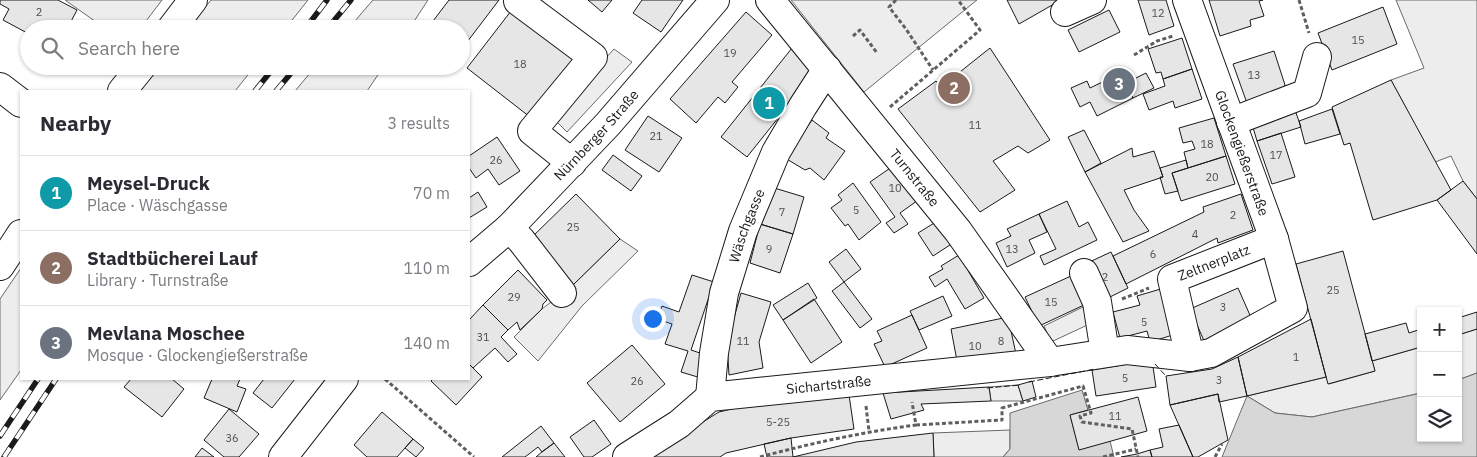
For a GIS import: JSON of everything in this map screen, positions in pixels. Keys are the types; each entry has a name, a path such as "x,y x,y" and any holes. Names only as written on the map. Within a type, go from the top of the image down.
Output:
{"street":[{"path":"178,20 193,0"},
{"name":"Nürnberger Straße","path":"470,261 509,228 608,124 716,0"},
{"name":"Turnstraße","path":"770,0 958,231 1050,362"},
{"path":"1065,12 1092,0"},
{"name":"Glockengießerstraße","path":"1187,0 1274,240 1293,308 1211,352 1190,357"},
{"path":"518,1 594,57 532,131 572,162"},
{"path":"1231,122 1307,92 1317,57"},
{"name":"Wäschgasse","path":"710,398 714,353 724,293 743,231 776,152 802,106 827,69"},
{"path":"123,90 135,75"},
{"path":"0,87 20,102"},
{"path":"509,228 521,240 562,293"},
{"path":"0,264 20,235"},
{"name":"Zeltnerplatz","path":"1190,357 1172,279 1274,240"},
{"path":"1084,273 1097,302 1105,354"},
{"path":"1050,362 1127,350 1190,357"},
{"name":"Sichartstraße","path":"710,398 1050,362"},
{"path":"284,457 343,380"},
{"path":"627,457 679,424 710,398"}],"path":[{"path":"896,0 889,7 933,70"},
{"path":"890,107 980,30 958,0"},
{"path":"1299,0 1317,57"},
{"path":"1134,56 1157,42 1197,28"},
{"path":"853,36 860,30 878,53"},
{"path":"1098,309 1172,279"},
{"path":"386,380 474,457"},
{"path":"760,457 869,431 916,425 1002,420 1002,408 1083,386 1092,413 1080,416 1082,422 1132,429 1137,453 1103,457"},
{"path":"914,412 916,425"},
{"path":"867,413 869,431"},
{"path":"1216,457 1222,444"}],"shaded area":[{"path":"65,0 162,0 147,20 93,20"},
{"path":"211,0 308,0 292,20 195,20"},
{"path":"373,0 428,0 415,20 356,20"},
{"path":"791,0 977,0 864,92"},
{"path":"1396,0 1477,0 1477,199 1463,181 1451,156 1435,162 1391,80 1424,68"},
{"path":"614,49 632,62 567,132 552,117"},
{"path":"151,75 248,75 236,90 139,90"},
{"path":"308,75 378,75 368,90 296,90"},
{"path":"620,239 638,251 582,306 538,361 514,337 542,309 573,285"},
{"path":"20,269 20,371 0,400 0,299"},
{"path":"1089,304 1096,321 1051,342 1044,326"},
{"path":"1477,329 1477,373 1462,379 1462,352 1462,334"},
{"path":"1417,348 1417,394 1312,417 1275,413 1247,396 1326,377 1329,384 1375,371 1372,361"},
{"path":"1477,373 1477,457 1222,457 1247,396 1275,413 1312,417 1417,394 1417,442 1462,442 1462,379"},
{"path":"1018,385 1023,401 991,401 989,387"},
{"path":"1082,390 1088,410 1070,415 1079,449 1110,441 1114,457 1003,457 1010,449 1010,413"},
{"path":"1010,430 1010,449 1003,457 934,457 933,433"}],"building":[{"path":"0,0 58,0 77,10 72,20 20,20 20,29 3,20 9,9 0,4"},
{"path":"449,0 499,0 470,38 470,20 434,20"},
{"path":"588,0 612,0 602,12"},
{"path":"642,0 683,0 661,32 633,13"},
{"path":"1007,0 1061,0 1019,24"},
{"path":"1138,0 1166,0 1174,26 1149,35"},
{"path":"1209,0 1263,0 1259,1 1264,16 1250,20 1251,26 1220,36"},
{"path":"1383,7 1397,44 1332,70 1318,33"},
{"path":"1109,10 1120,32 1079,52 1068,30"},
{"path":"511,11 574,60 530,117 470,70 470,64"},
{"path":"746,12 772,35 732,82 738,87 725,103 718,97 696,123 670,99"},
{"path":"1182,38 1192,69 1163,79 1161,72 1156,73 1148,49"},
{"path":"792,48 818,68 747,157 721,137"},
{"path":"990,48 1050,140 1028,153 1018,146 993,161 1015,190 980,212 898,109 936,81 941,87"},
{"path":"1274,51 1285,85 1279,96 1248,106 1233,64"},
{"path":"1192,69 1202,99 1175,108 1173,101 1149,110 1143,94 1165,86 1163,79"},
{"path":"1121,73 1133,98 1097,116 1090,102 1080,107 1071,88 1087,81 1090,88"},
{"path":"1146,73 1154,88 1133,98 1126,83"},
{"path":"1391,80 1451,190 1437,200 1373,220 1350,143 1344,145 1332,107"},
{"path":"1332,109 1340,134 1305,144 1299,121"},
{"path":"1295,110 1301,127 1257,141 1252,124"},
{"path":"648,116 682,138 659,172 625,150"},
{"path":"1214,118 1226,156 1188,168 1184,152 1195,149 1192,141 1183,143 1179,128"},
{"path":"812,120 829,133 826,138 845,151 824,180 810,168 805,170 785,158"},
{"path":"1084,130 1101,163 1085,172 1068,137"},
{"path":"1281,133 1295,177 1272,184 1257,141"},
{"path":"497,137 520,171 499,185 488,169 476,178 470,169 470,155"},
{"path":"1132,148 1133,157 1154,151 1163,177 1124,190 1134,210 1149,231 1123,242 1085,172"},
{"path":"613,155 642,176 631,191 602,170"},
{"path":"1226,156 1235,184 1181,201 1172,173"},
{"path":"1186,160 1188,168 1172,173 1178,191 1165,194 1160,177 1163,177 1160,168"},
{"path":"896,164 921,198 900,213 908,224 894,233 886,223 895,217 870,182"},
{"path":"1463,181 1477,199 1477,254 1437,200"},
{"path":"853,183 881,222 859,240 848,224 845,226 831,208 842,200 838,195"},
{"path":"771,187 804,197 793,234 760,224"},
{"path":"478,192 487,207 470,217 470,197"},
{"path":"576,194 620,239 573,285 529,240"},
{"path":"1241,194 1253,230 1218,243 1217,238 1126,284 1113,256 1204,212 1203,207"},
{"path":"1067,201 1079,227 1088,222 1097,240 1044,265 1040,256 1056,249 1039,214"},
{"path":"1039,214 1047,232 1029,240 1035,253 1007,267 996,243 1011,236 1007,229"},
{"path":"939,220 953,243 933,256 918,233"},
{"path":"760,224 793,234 780,273 750,263"},
{"path":"846,249 861,269 844,282 829,262"},
{"path":"1343,251 1375,371 1328,384 1296,264"},
{"path":"1111,252 1128,288 1102,301 1085,264"},
{"path":"959,255 984,298 965,309 947,279 935,287 929,277 943,269 941,266"},
{"path":"518,270 547,300 543,304 542,309 520,330 517,322 508,330 483,305"},
{"path":"692,275 714,282 691,350 709,356 701,378 681,372 688,351 665,344 672,324 657,319 662,306 679,312"},
{"path":"1071,276 1084,305 1039,326 1025,297"},
{"path":"844,282 872,319 860,328 832,291"},
{"path":"808,283 817,298 783,320 773,305"},
{"path":"1164,288 1176,334 1150,342 1147,331 1120,338 1113,312 1140,305 1137,296"},
{"path":"1238,288 1253,322 1205,343 1190,309"},
{"path":"741,293 771,302 759,342 763,368 729,375 727,343"},
{"path":"943,296 952,316 919,330 910,311"},
{"path":"814,299 842,342 811,363 783,320"},
{"path":"483,305 508,330 501,337 517,354 508,362 495,348 473,368 470,365 470,319"},
{"path":"1477,312 1477,329 1462,334 1462,317"},
{"path":"912,315 927,348 885,367 874,344 882,341 877,331"},
{"path":"1008,317 1016,354 958,366 951,329"},
{"path":"1311,319 1326,377 1247,396 1238,357"},
{"path":"1406,323 1409,333 1417,330 1417,348 1372,361 1365,334"},
{"path":"632,345 665,384 620,422 587,383"},
{"path":"1238,357 1247,396 1219,402 1218,394 1170,405 1166,376 1212,369"},
{"path":"1152,360 1156,387 1096,396 1092,370"},
{"path":"470,365 482,377 456,405 431,381 470,380"},
{"path":"130,380 173,380 184,389 162,417 124,387"},
{"path":"212,380 240,380 237,386 246,389 237,412 204,398"},
{"path":"263,380 294,380 272,408 253,393"},
{"path":"1032,381 1036,397 1023,401 1018,385"},
{"path":"989,387 991,401 921,404 924,410 891,419 883,393"},
{"path":"1218,394 1228,440 1198,457 1193,457 1170,405"},
{"path":"849,395 854,429 791,438 726,453 720,457 646,457 719,412 756,403"},
{"path":"1138,397 1147,431 1079,450 1070,415"},
{"path":"229,409 259,434 239,457 224,457 204,440"},
{"path":"382,412 413,439 397,457 367,457 354,445"},
{"path":"594,420 611,444 592,457 584,457 570,437"},
{"path":"1179,425 1193,457 1152,457 1150,450 1163,447 1159,429"},
{"path":"541,426 554,443 542,452 538,447 525,457 502,457"},
{"path":"933,433 934,457 793,457 856,442"},
{"path":"791,438 793,457 767,457 764,444"},
{"path":"413,439 424,448 416,457 405,448"},
{"path":"554,443 565,457 536,457 543,451"},
{"path":"202,448 214,457 195,457"},
{"path":"1150,450 1152,457 1121,457 1137,454"}],"railway":[{"path":"312,20 327,0"},
{"path":"334,20 351,0"},
{"path":"256,90 268,75"},
{"path":"277,90 289,75"},
{"path":"0,436 37,380"},
{"path":"4,457 55,380"}],"fence":[{"path":"1155,364 1166,376"},
{"path":"1029,382 1095,369"},
{"path":"987,388 1020,385"}],"place":[{"name":"Mevlana Moschee","path":"1119,84"},
{"name":"Stadtbücherei Lauf","path":"954,88"},
{"name":"Meysel-Druck","path":"769,103"}]}
